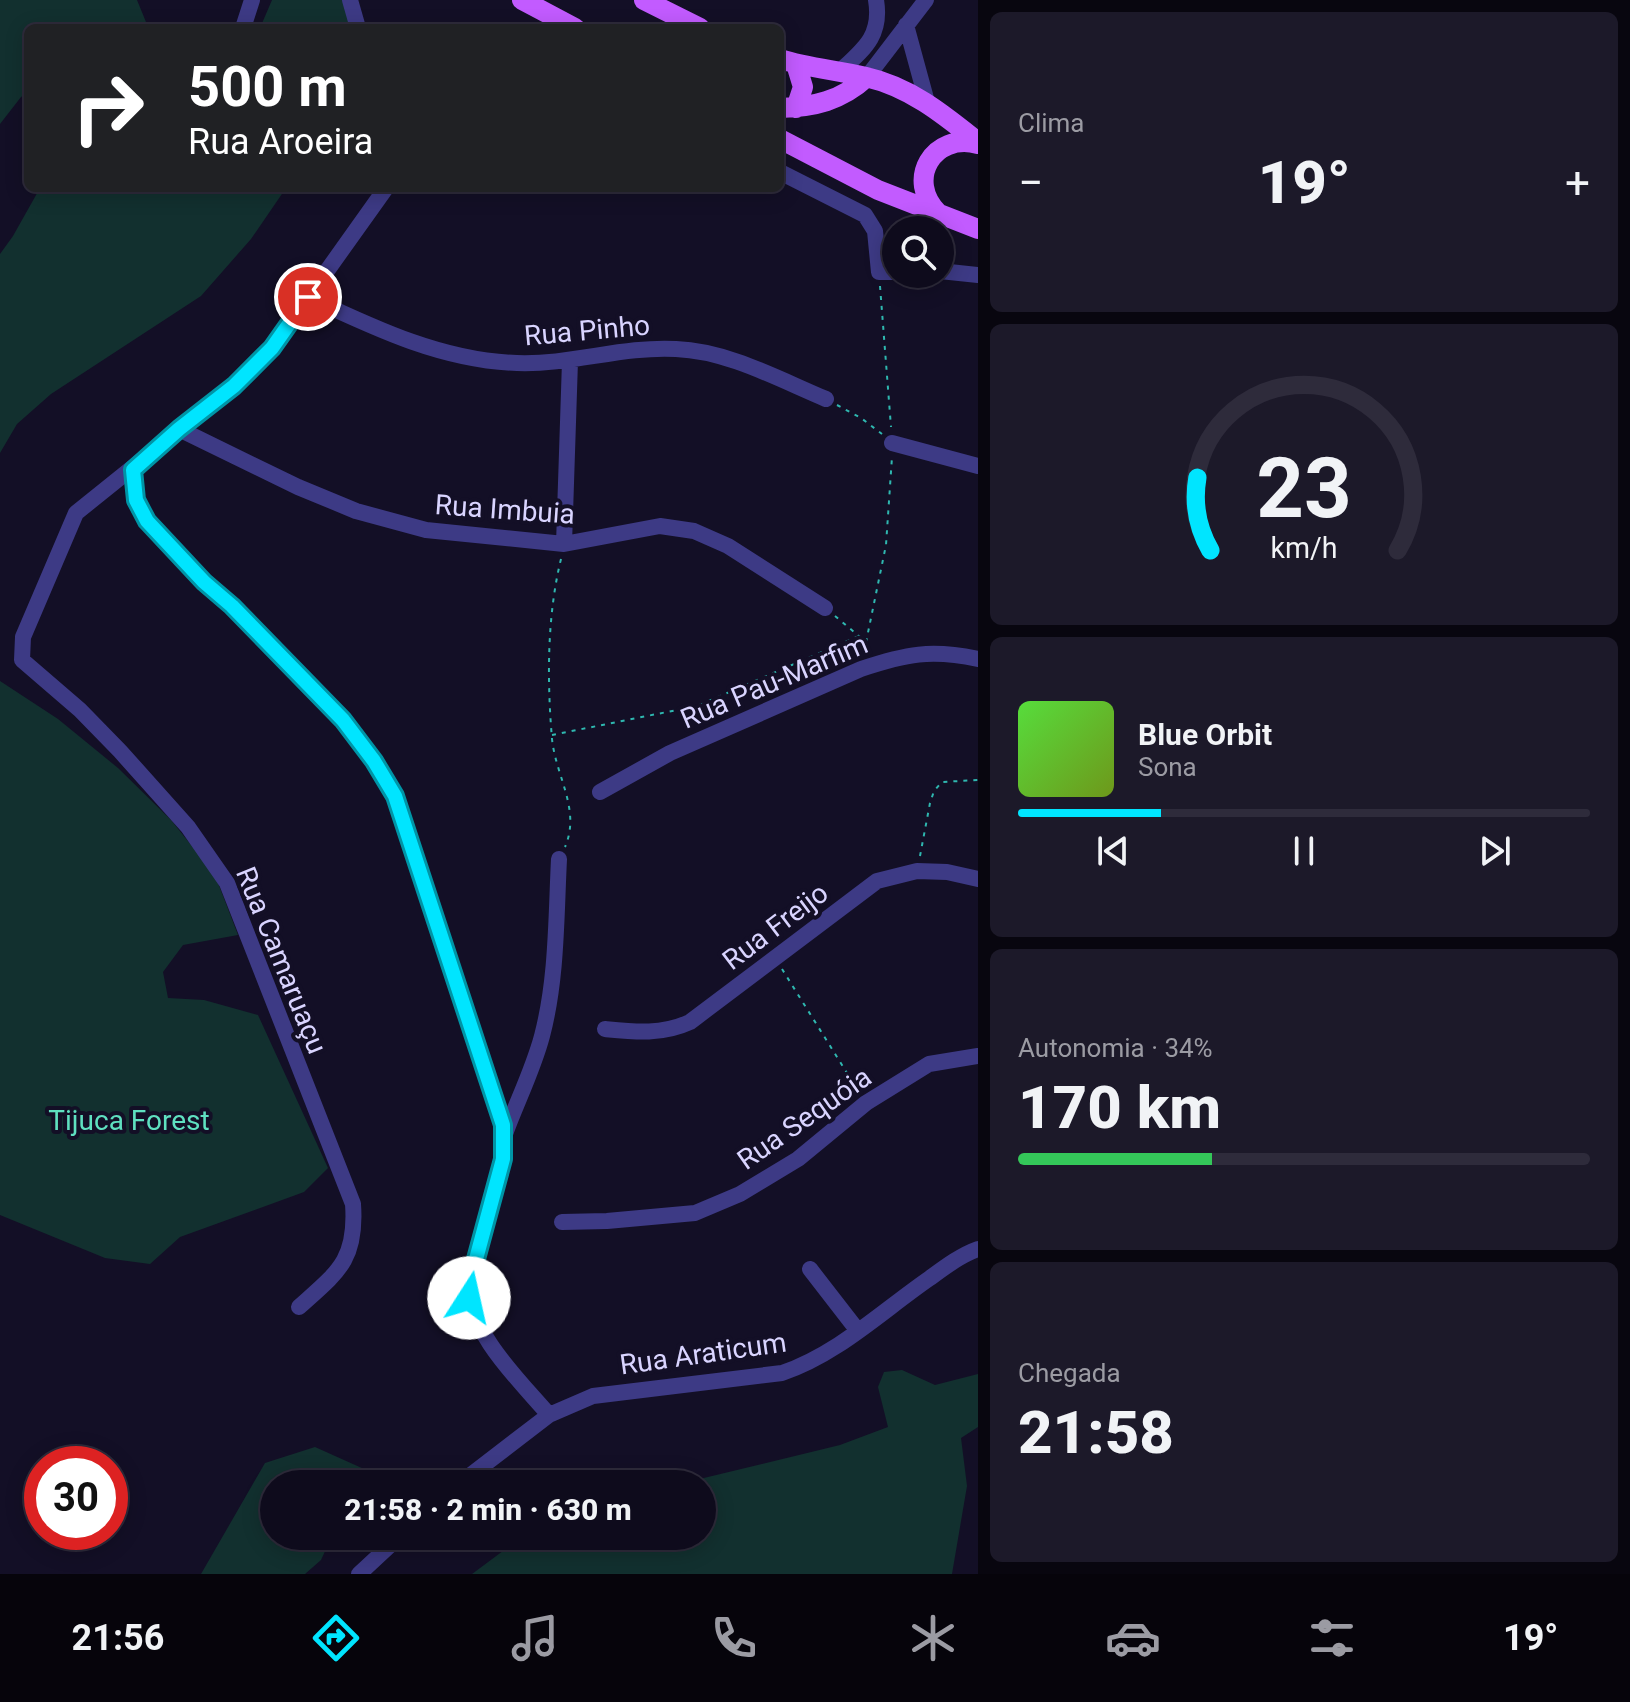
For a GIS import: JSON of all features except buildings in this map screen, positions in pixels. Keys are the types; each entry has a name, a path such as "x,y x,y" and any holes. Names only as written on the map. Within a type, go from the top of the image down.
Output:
{"main road":[{"path":"522,0 567,24"},
{"path":"644,0 692,24"},
{"path":"788,62 867,77 904,89 927,102 978,143"},
{"path":"788,62 803,87 788,108"},
{"path":"788,108 836,99 853,90 867,77"},
{"path":"784,141 878,190 978,229"},
{"path":"938,213 928,201 924,186 928,163 938,150 953,143 978,143"}],"street":[{"path":"244,24 252,0"},
{"path":"350,0 357,24"},
{"path":"839,72 864,50 870,39 878,20 876,0"},
{"path":"867,77 926,0"},
{"path":"906,25 927,102"},
{"path":"784,174 865,215 875,231 882,255"},
{"path":"383,192 272,348 234,386 133,470 136,500 147,521 204,582 232,606 343,720 374,761 395,796 503,1125 503,1159 469,1285 469,1298 490,1341 549,1415"},
{"path":"954,272 978,275"},
{"name":"Rua Pinho","path":"308,297 377,329 435,349 516,363 570,361 641,350 700,352 735,361 826,399"},
{"path":"564,544 570,361"},
{"name":"Rua Imbuia","path":"179,429 298,487 356,511 426,530 564,544 660,526 694,531 728,546 825,608"},
{"path":"892,443 978,466"},
{"name":"Rua Camaruaçu","path":"133,470 76,513 23,637 22,660 80,710 120,751 188,827 227,883 353,1204 354,1226 339,1271 299,1307"},
{"name":"Rua Pau-Marfim","path":"600,792 670,753 861,669 934,652 978,659"},
{"path":"504,1137 531,1071 542,1034 551,986 559,859"},
{"name":"Rua Freijo","path":"605,1029 643,1033 690,1022 877,881 917,871 947,872 978,879"},
{"name":"Rua Sequóia","path":"562,1222 695,1213 747,1190 798,1159 866,1103 929,1064 978,1056"},
{"name":"Rua Araticum","path":"477,1470 549,1415 570,1404 609,1393 782,1373 810,1362 945,1267 978,1249"},
{"path":"810,1269 858,1331"},
{"path":"359,1574 385,1550"}],"path":[{"path":"861,669 890,514 892,443 887,288"},
{"path":"826,399 861,418 892,443"},
{"path":"559,859 572,827 571,808 559,772 552,735 550,638 555,582 564,544"},
{"path":"825,608 866,642"},
{"path":"552,735 697,706 859,636"},
{"path":"917,871 934,791 942,782 978,780"},
{"path":"775,958 866,1103"}],"green space":[{"path":"0,0 137,0 145,24 24,24 24,95 0,124"},
{"path":"272,0 344,0 351,24 262,24"},
{"path":"38,192 283,192 251,239 201,296 51,394 17,424 0,453 0,254"},
{"name":"Tijuca Forest","path":"0,681 58,719 118,768 171,820 215,875 238,935 183,945 163,972 168,998 204,1000 258,1015 328,1168 304,1192 180,1237 150,1264 105,1258 0,1215"},
{"path":"902,1370 935,1385 978,1374 978,1427 961,1438 967,1486 952,1574 472,1574 504,1550 716,1550 716,1475 840,1445 888,1427 878,1387 884,1372"},
{"path":"315,1447 364,1469 261,1470 265,1463"},
{"path":"260,1472 260,1550 326,1550 321,1560 305,1574 201,1574"}],"route":[{"path":"308,297 272,348 234,386 133,470 136,500 147,521 204,582 232,606 343,720 374,761 395,796 503,1125 503,1159 469,1285 469,1298"}]}
